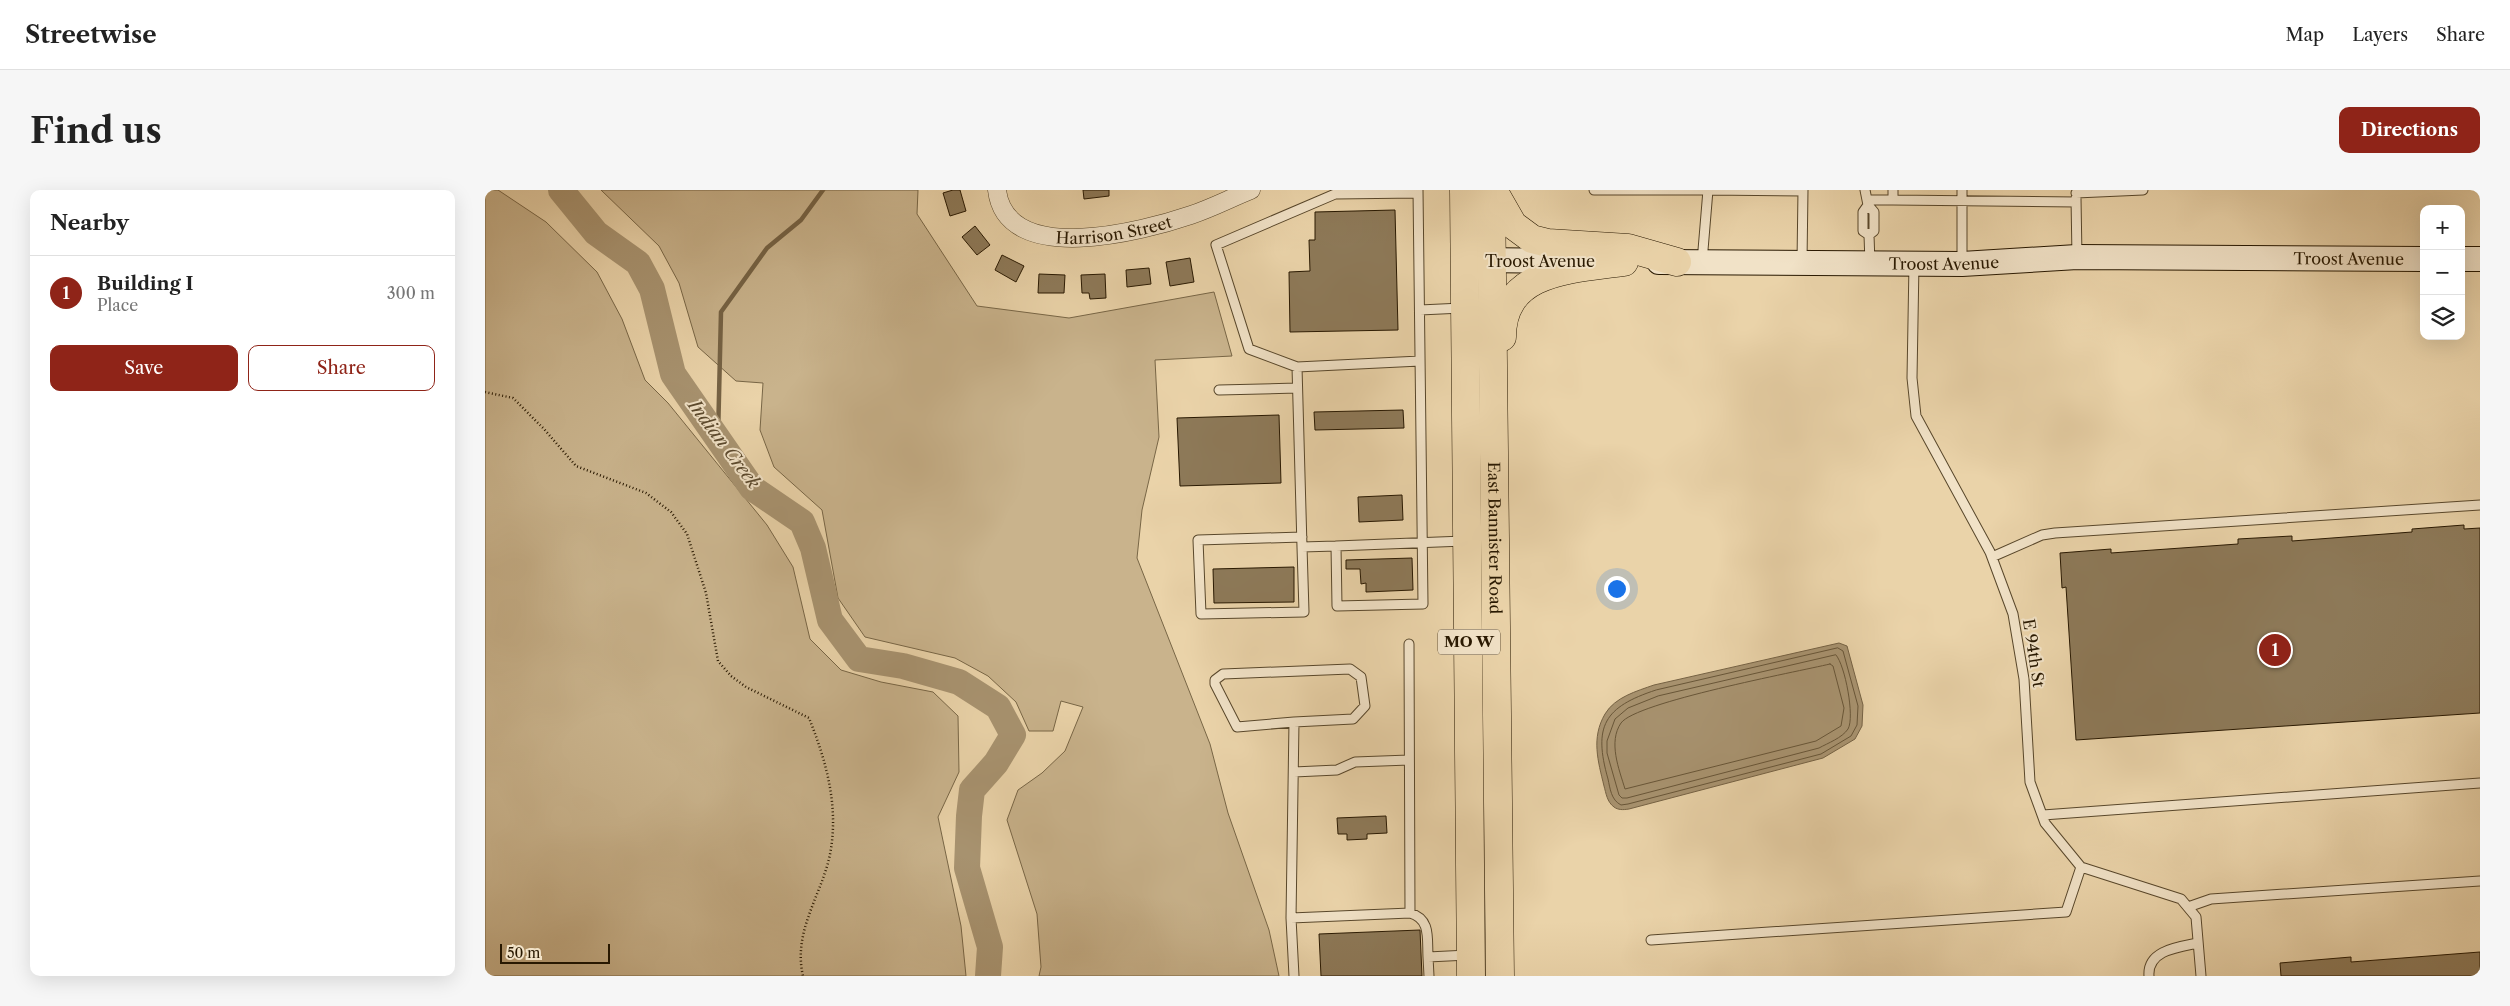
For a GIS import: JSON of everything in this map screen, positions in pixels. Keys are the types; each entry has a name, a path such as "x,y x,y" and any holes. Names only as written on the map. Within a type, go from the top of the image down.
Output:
{"main road":[{"name":"East Bannister Road","path":"1464,190 1466,308 1481,540 1500,976"},
{"name":"East Bannister Road","path":"1471,965 1481,540 1494,478 1492,190"},
{"path":"1492,190 1513,225 1532,239 1548,243 1628,248 1690,262"},
{"name":"Troost Avenue","path":"1465,260 1962,264 2077,257 2420,259"},
{"path":"2465,259 2480,260"},
{"path":"1494,478 1502,420 1502,329 1507,309 1519,291 1539,277 1559,271 1624,262"}],"street":[{"name":"Harrison Street","path":"997,190 1006,216 1021,227 1043,236 1079,238 1132,231 1191,215 1251,190"}],"lane":[{"path":"1594,190 1803,191 1802,263"},
{"path":"1690,262 1709,190"},
{"path":"1865,190 1867,202 1863,212 1863,231 1869,235 1870,263"},
{"path":"1893,190 1893,200"},
{"path":"1962,190 1962,264"},
{"path":"1867,202 1962,200 2143,190"},
{"path":"1337,546 1337,606 1423,604 1418,191 1335,194 1216,245 1249,349 1297,368 1420,362"},
{"path":"2076,195 2077,257"},
{"name":"E 94th St","path":"1915,263 1912,378 1916,416 1992,557 2013,614 2024,679 2030,782 2045,823 2081,867"},
{"path":"1420,310 1466,308"},
{"path":"1297,368 1297,388 1302,537 1304,612 1201,614 1198,540 1302,537"},
{"path":"1219,390 1297,388"},
{"path":"1992,557 2042,534 2055,532 2480,505"},
{"path":"1302,547 1481,540"},
{"path":"1409,644 1410,913"},
{"path":"1350,669 1361,677 1365,706 1353,719 1294,722 1237,727 1215,684 1215,680 1223,674 1350,669"},
{"path":"1294,722 1291,918 1294,976"},
{"path":"1294,772 1337,770 1355,762 1409,760"},
{"path":"2043,815 2480,783"},
{"path":"1651,940 2067,912 2081,867 2181,899 2196,917 2201,976"},
{"path":"2188,907 2211,899 2480,881"},
{"path":"1291,918 1410,913 1417,915 1424,922 1429,976"},
{"path":"2149,976 2152,960 2160,953 2198,943"},
{"path":"1427,957 1471,965"}],"path":[{"path":"485,392 513,398 544,429 575,466 646,493 671,512 687,534 706,593 719,661 731,676 746,687 809,718 824,754 835,822 829,859 817,897 805,922 800,945 803,976"}],"shaded area":[{"path":"485,190 498,190 546,222 597,272 622,319 645,380 668,403 767,525 793,567 810,639 841,670 881,682 933,692 958,716 959,772 938,817 961,926 966,976 485,976"},
{"path":"601,190 918,190 917,214 977,306 1069,318 1214,292 1232,356 1155,360 1159,437 1142,510 1137,558 1210,744 1228,813 1269,930 1279,976 1039,976 1041,967 1037,914 1007,820 1018,790 1042,773 1065,751 1083,707 1061,701 1053,731 1029,731 1016,702 988,676 955,658 865,637 838,598 822,510 774,467 760,430 763,383 736,381 698,347 679,283 659,246"}],"water":[{"path":"1839,643 1847,646 1863,705 1862,726 1855,739 1823,758 1629,809 1617,809 1610,803 1600,768 1597,741 1598,732 1605,714 1614,703 1634,692 1654,685"}],"building":[{"path":"960,190 966,211 950,216 943,193"},
{"path":"1083,190 1109,190 1109,196 1084,199"},
{"path":"1395,210 1398,330 1290,332 1289,272 1310,271 1309,240 1315,240 1315,212"},
{"path":"975,226 990,245 977,255 962,237"},
{"path":"1002,255 1024,266 1016,282 995,270"},
{"path":"1190,258 1194,282 1170,286 1166,262"},
{"path":"1149,268 1151,284 1127,287 1126,270"},
{"path":"1039,274 1065,275 1064,293 1038,293"},
{"path":"1105,274 1106,298 1090,299 1089,293 1082,293 1081,275"},
{"path":"1403,410 1404,428 1315,430 1314,412"},
{"path":"1279,415 1281,483 1180,486 1177,418"},
{"path":"1402,495 1403,520 1359,522 1358,497"},
{"path":"2464,525 2464,529 2480,528 2480,713 2076,740 2066,587 2062,588 2060,553 2111,549 2111,553 2238,544 2238,539 2292,536 2292,541 2412,532 2412,529"},
{"path":"1412,558 1413,590 1366,592 1366,583 1361,584 1360,569 1346,569 1346,560"},
{"path":"1294,567 1294,602 1214,603 1213,569"},
{"path":"1386,816 1387,833 1367,834 1367,839 1347,840 1347,834 1338,834 1337,818"},
{"path":"1420,930 1422,976 1321,976 1319,934"},
{"path":"2480,952 2480,976 2281,976 2280,963 2351,957 2351,962"}],"waterway":[{"name":"Indian Creek","path":"561,190 596,233 638,263 652,289 673,374 752,488 802,522 813,548 830,620 859,659 903,666 959,682 998,707 1013,735 996,763 972,790 967,868 990,947 988,976"},
{"path":"718,438 721,312 767,248 801,220 823,190"}],"place":[{"name":"Building I","path":"2275,650"}]}
